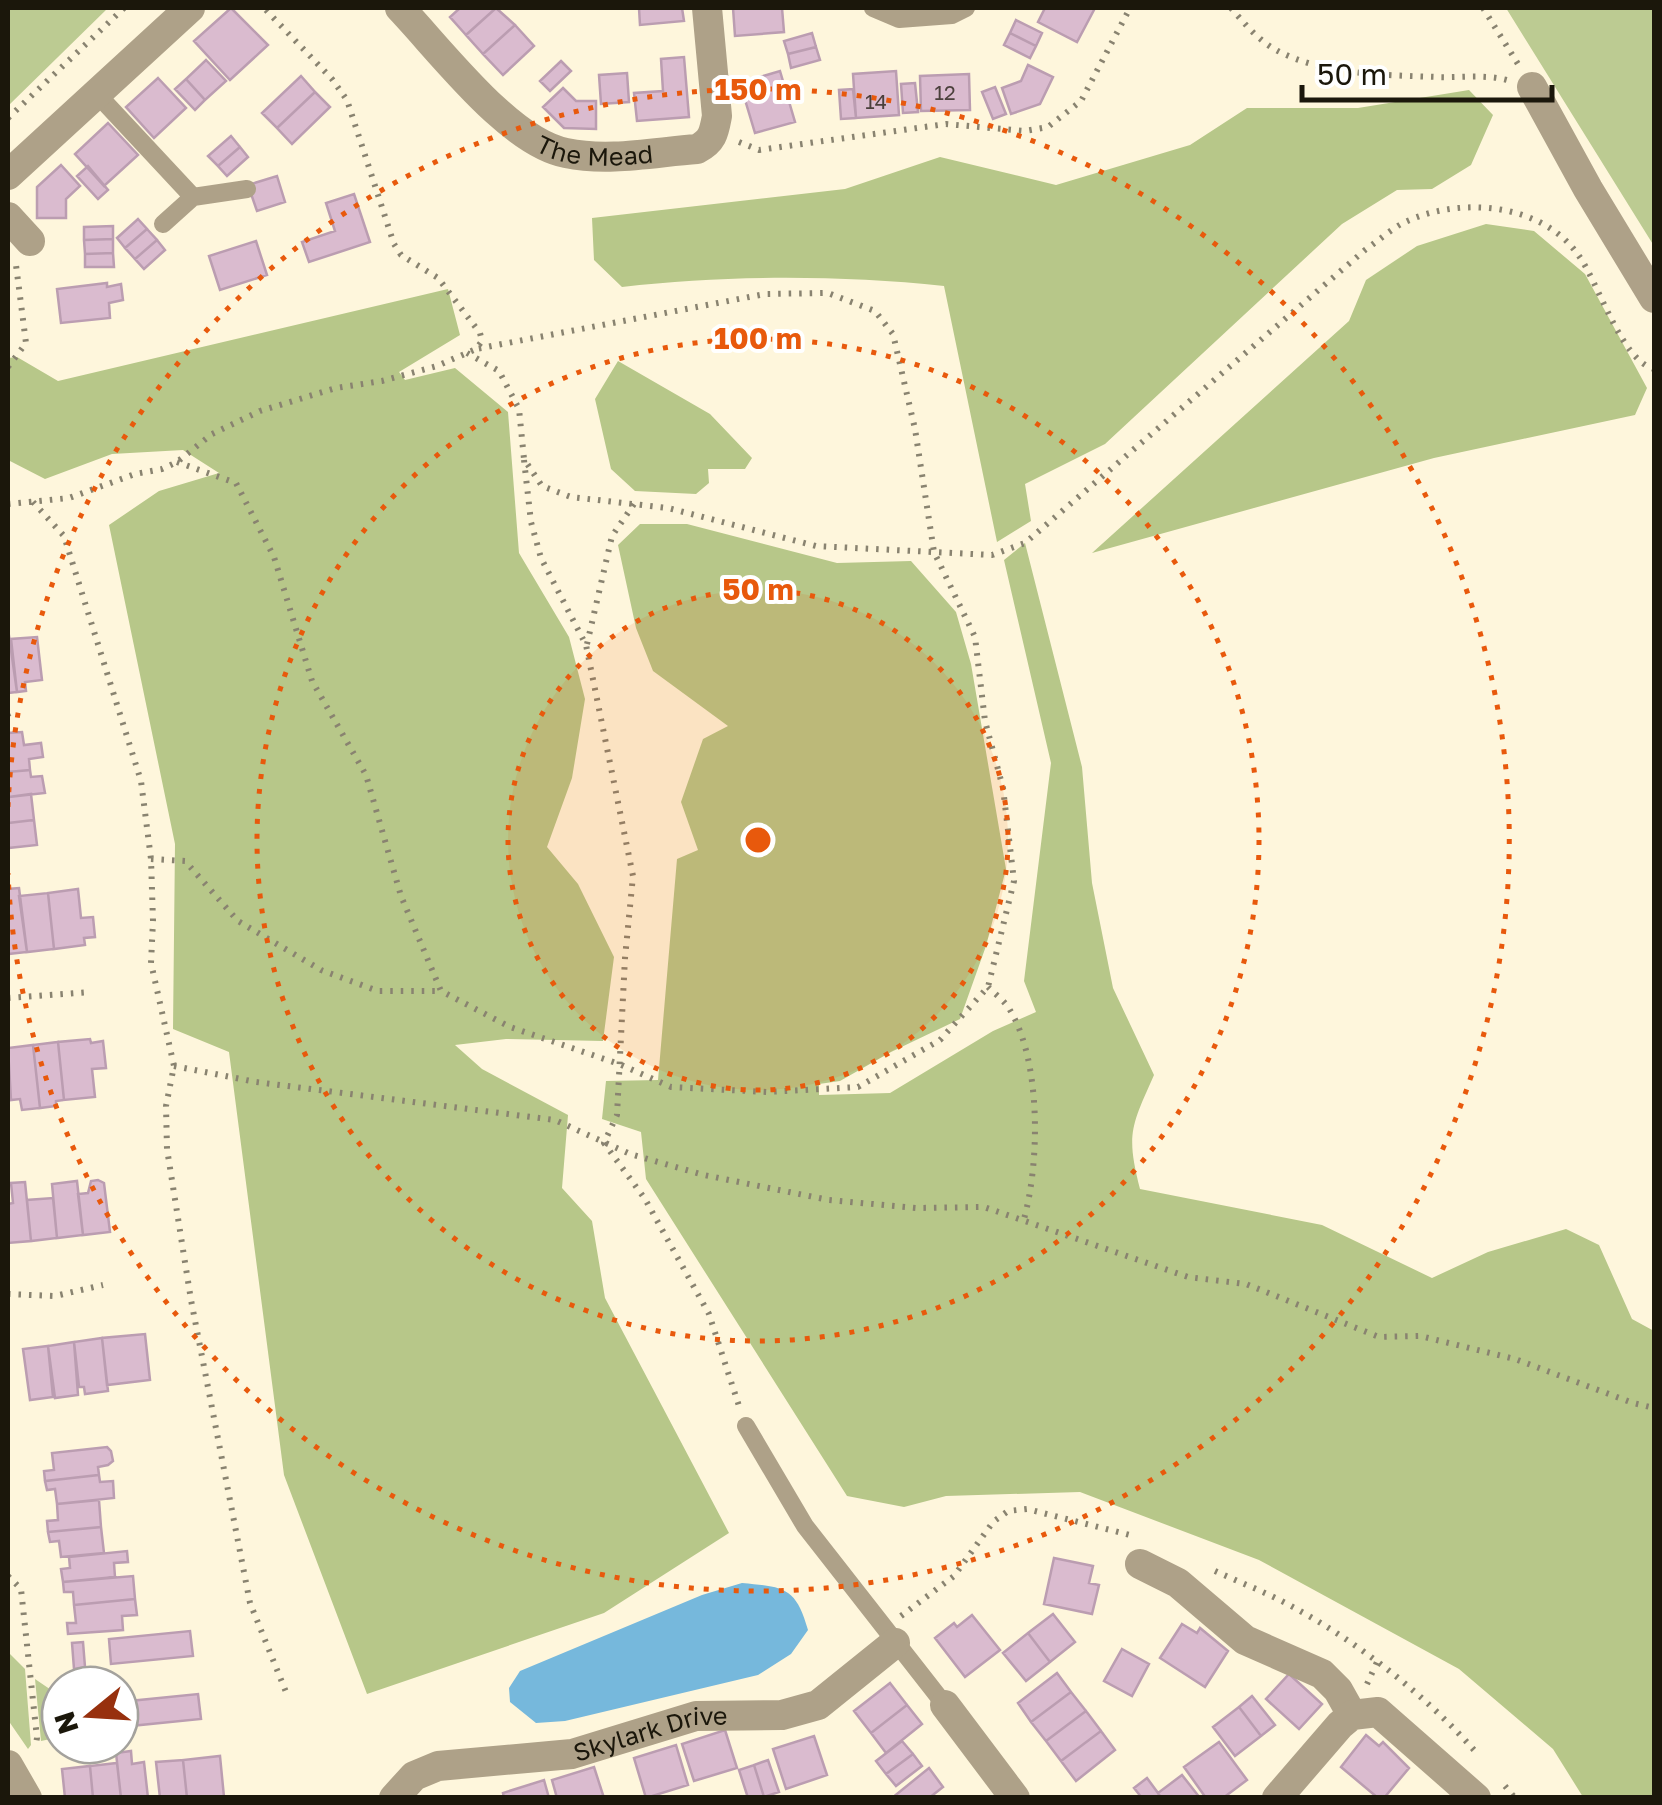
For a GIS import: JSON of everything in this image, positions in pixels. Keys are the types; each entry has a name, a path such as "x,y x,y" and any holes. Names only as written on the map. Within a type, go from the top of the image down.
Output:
{"street":[{"path":"8,176 190,8"},
{"name":"The Mead","path":"400,8 507,120 534,142 565,153 605,157 698,148 714,134"},
{"path":"706,8 717,116 714,134"},
{"path":"1532,86 1654,298"},
{"path":"8,217 30,241"},
{"path":"1140,1564 1178,1583 1245,1640 1322,1674 1338,1690 1352,1716"},
{"name":"Skylark Drive","path":"394,1798 414,1776 438,1766 572,1754 696,1716 782,1715 818,1705 895,1643"},
{"path":"945,1704 1015,1798"},
{"path":"1277,1798 1340,1725 1352,1716 1378,1712 1476,1798"}],"lane":[{"path":"873,8 898,20 952,14 966,8"},
{"path":"96,93 194,196"},
{"path":"163,224 194,196 247,189"},
{"path":"746,1426 805,1526 945,1704"}],"path":[{"path":"8,118 124,8"},
{"path":"264,8 347,100 394,244 401,255 438,278 480,332 482,341 476,349"},
{"path":"714,134 759,150 946,124 1025,131 1048,126 1081,100 1130,8"},
{"path":"1230,8 1272,49 1308,64 1438,77 1493,76 1532,86"},
{"path":"1483,8 1532,86"},
{"path":"524,459 542,486 571,497 668,508 816,546 992,555 1025,543 1365,250 1402,224 1442,210 1485,208 1537,218 1578,253 1631,352 1644,366 1654,369"},
{"path":"8,367 26,343 15,254 30,241"},
{"path":"8,504 69,498 177,462 212,434 260,411 336,388 437,366 476,349 765,294 828,293 875,311 893,334 915,430 934,552 975,637 1014,880 988,988 940,1040 858,1087 768,1092 671,1088 619,1064 510,1027 440,991 378,991 321,970 238,922 185,861 151,860"},
{"path":"467,353 499,372 518,409 531,522 541,558 586,645 633,876 617,1115 604,1142"},
{"path":"177,462 236,483 274,557 312,681 366,775 401,896 440,991"},
{"path":"32,502 64,536 141,781 151,860 151,963 174,1066 166,1106 166,1149 250,1604 286,1692"},
{"path":"586,645 612,536 634,504"},
{"path":"988,988 1008,1006 1022,1036 1035,1089 1030,1198 1024,1219"},
{"path":"8,998 90,992"},
{"path":"174,1066 256,1082 555,1120 604,1142 704,1176 830,1200 916,1208 984,1208 1188,1277 1246,1284 1379,1337 1420,1336 1515,1359 1654,1408"},
{"path":"604,1142 645,1199 709,1314 746,1426"},
{"path":"8,1294 55,1296 103,1286"},
{"path":"8,1576 22,1589 37,1738 20,1785"}],"green space":[{"path":"8,8 108,8 8,106"},
{"path":"1506,8 1654,8 1654,246"},
{"path":"1469,90 1493,115 1471,165 1432,189 1397,190 1342,224 1105,444 1025,484 1031,521 997,542 944,286 783,278 622,287 594,260 592,218 845,189 940,157 1056,185 1190,145 1247,108 1358,108"},
{"path":"1486,224 1534,231 1585,274 1647,388 1635,415 1434,458 1092,553 1349,321 1366,280 1417,246"},
{"path":"448,289 460,335 399,372 405,380 455,368 508,412 519,553 569,637 585,699 572,778 547,847 578,884 614,957 603,1041 506,1039 455,1045 482,1069 568,1115 562,1188 592,1221 605,1298 729,1533 604,1613 367,1694 284,1475 229,1052 173,1029 175,844 109,525 159,491 219,473 183,450 112,454 45,479 8,460 8,358 17,357 58,381"},
{"path":"618,361 710,414 752,458 745,469 708,469 709,483 696,494 635,491 611,469 595,399"},
{"path":"640,524 687,524 837,563 911,561 956,612 971,664 1006,869 986,946 960,1019 840,1081 819,1084 819,1095 890,1093 993,1031 1036,1012 1024,981 1051,763 1004,560 1025,543 1082,767 1092,883 1113,988 1154,1075 1133,1131 1140,1189 1322,1225 1432,1278 1488,1252 1566,1229 1599,1245 1632,1319 1654,1331 1654,1797 1583,1797 1553,1749 1459,1669 1259,1560 1080,1492 946,1496 904,1507 847,1496 646,1179 641,1132 602,1119 606,1081 658,1080 677,859 698,850 681,802 703,739 728,726 653,671 636,628 618,545"},
{"path":"8,1652 25,1669 31,1745 28,1749 8,1720"},
{"path":"35,1679 40,1682 40,1731"}],"water":[{"path":"742,1583 786,1592 799,1605 808,1630 791,1654 758,1675 565,1721 536,1723 510,1702 509,1688 520,1671 702,1595"}],"building":[{"path":"231,8 268,45 230,80 194,41"},
{"path":"460,8 496,8 466,35 450,17"},
{"path":"496,8 515,25 483,54 466,35"},
{"path":"639,8 682,8 684,21 640,25"},
{"path":"733,8 782,8 784,32 735,36"},
{"path":"1045,8 1095,8 1077,42 1038,22"},
{"path":"1016,20 1042,33 1036,46 1010,33"},
{"path":"515,25 534,46 503,75 483,54"},
{"path":"812,33 816,47 788,54 784,41"},
{"path":"1010,33 1036,46 1030,58 1004,45"},
{"path":"816,47 820,60 791,68 788,54"},
{"path":"684,57 689,117 637,121 634,93 663,91 661,59"},
{"path":"206,60 226,81 205,100 186,79"},
{"path":"561,61 571,71 550,91 540,81"},
{"path":"1028,65 1053,77 1040,104 1011,114 1002,88 1021,81"},
{"path":"780,71 795,122 755,133 740,83"},
{"path":"896,71 899,115 856,118 853,74"},
{"path":"627,73 629,102 601,104 599,75"},
{"path":"969,74 970,110 921,111 920,76"},
{"path":"301,76 315,92 277,128 262,113"},
{"path":"158,78 186,108 154,138 126,107"},
{"path":"186,79 205,100 195,110 175,89"},
{"path":"915,83 918,112 903,113 901,84"},
{"path":"995,87 1006,114 993,119 982,92"},
{"path":"563,88 576,101 596,101 596,129 564,128 543,107"},
{"path":"853,89 856,118 841,119 839,90"},
{"path":"315,92 330,107 292,144 277,128"},
{"path":"108,123 138,155 104,186 75,154"},
{"path":"231,136 240,147 218,166 208,156"},
{"path":"240,147 248,157 227,176 218,166"},
{"path":"61,165 80,186 66,199 66,218 37,218 37,187"},
{"path":"88,166 108,190 98,199 77,176"},
{"path":"277,176 285,202 257,211 248,185"},
{"path":"354,194 370,242 309,262 302,242 335,231 326,203"},
{"path":"138,219 147,229 125,248 117,238"},
{"path":"113,226 113,239 84,240 84,227"},
{"path":"147,229 157,240 135,259 125,248"},
{"path":"113,239 113,253 85,254 84,240"},
{"path":"157,240 165,250 144,269 135,259"},
{"path":"256,241 267,275 220,290 209,256"},
{"path":"113,253 114,267 85,267 85,254"},
{"path":"107,283 107,287 121,284 123,300 109,303 110,318 61,323 57,289"},
{"path":"8,629 17,692 8,693"},
{"path":"37,637 42,680 25,682 26,691 17,692 11,639"},
{"path":"22,732 24,745 41,743 43,757 29,759 30,770 8,772 8,733"},
{"path":"30,770 31,777 42,776 45,793 8,797 8,772"},
{"path":"31,794 34,820 8,823 8,797"},
{"path":"34,820 37,845 8,848 8,823"},
{"path":"19,888 27,952 8,954 8,889"},
{"path":"78,889 81,918 93,917 95,937 84,938 85,945 54,949 48,893"},
{"path":"48,893 54,949 27,952 19,896"},
{"path":"90,1039 91,1043 103,1041 106,1068 92,1069 95,1097 64,1100 58,1042"},
{"path":"58,1042 64,1100 56,1101 56,1106 40,1108 33,1045"},
{"path":"33,1045 40,1108 22,1110 20,1099 11,1100 8,1048"},
{"path":"77,1181 83,1235 57,1238 52,1184"},
{"path":"91,1181 104,1183 110,1232 83,1235 78,1194 88,1193"},
{"path":"25,1182 31,1241 8,1243 11,1183"},
{"path":"53,1198 57,1238 31,1241 27,1200"},
{"path":"145,1334 150,1380 107,1385 102,1338"},
{"path":"102,1338 108,1391 85,1394 84,1387 79,1387 74,1342"},
{"path":"74,1342 78,1395 55,1398 48,1346"},
{"path":"48,1346 53,1397 30,1400 23,1349"},
{"path":"107,1447 113,1461 98,1467 99,1475 45,1481 44,1471 54,1470 52,1453"},
{"path":"99,1475 100,1482 113,1481 114,1498 57,1504 55,1489 47,1490 45,1481"},
{"path":"99,1500 101,1527 48,1532 47,1521 58,1520 57,1504"},
{"path":"101,1527 104,1553 61,1557 59,1541 50,1542 48,1532"},
{"path":"127,1551 128,1562 114,1563 115,1577 63,1582 61,1569 70,1568 69,1557"},
{"path":"1054,1558 1093,1566 1089,1583 1099,1585 1092,1614 1044,1604"},
{"path":"133,1576 135,1599 74,1605 73,1592 64,1592 63,1582"},
{"path":"135,1599 137,1615 122,1616 123,1630 68,1634 67,1623 76,1623 74,1605"},
{"path":"1053,1614 1075,1642 1050,1662 1028,1633"},
{"path":"972,1615 1000,1650 965,1677 935,1638"},
{"path":"1182,1624 1197,1633 1200,1628 1228,1651 1205,1687 1160,1658"},
{"path":"190,1631 193,1656 111,1664 109,1639"},
{"path":"1028,1633 1050,1662 1026,1681 1003,1653"},
{"path":"83,1642 85,1665 74,1665 72,1643"},
{"path":"1122,1649 1149,1664 1132,1696 1104,1681"},
{"path":"1057,1673 1071,1692 1031,1722 1018,1703"},
{"path":"1289,1674 1322,1704 1299,1729 1266,1699"},
{"path":"890,1683 907,1705 871,1733 854,1711"},
{"path":"1071,1692 1086,1711 1046,1741 1031,1722"},
{"path":"198,1694 201,1719 140,1725 140,1700"},
{"path":"1252,1696 1275,1725 1261,1736 1239,1707"},
{"path":"907,1705 922,1724 886,1753 871,1733"},
{"path":"1239,1707 1261,1736 1235,1756 1213,1727"},
{"path":"1086,1711 1101,1731 1061,1761 1046,1741"},
{"path":"725,1730 737,1768 694,1781 682,1744"},
{"path":"1101,1731 1115,1750 1076,1781 1061,1761"},
{"path":"1366,1735 1379,1746 1383,1742 1409,1768 1384,1798 1378,1798 1341,1767"},
{"path":"814,1736 827,1775 786,1789 773,1749"},
{"path":"902,1741 913,1754 886,1774 876,1761"},
{"path":"1219,1742 1247,1780 1223,1798 1206,1798 1184,1767"},
{"path":"676,1745 688,1785 646,1798 634,1758"},
{"path":"913,1754 922,1766 896,1786 886,1774"},
{"path":"220,1756 224,1797 187,1798 183,1760"},
{"path":"183,1760 187,1798 160,1798 156,1762"},
{"path":"768,1760 779,1792 764,1797 754,1765"},
{"path":"144,1762 148,1798 121,1798 117,1765"},
{"path":"117,1765 121,1798 93,1798 90,1766"},
{"path":"754,1765 762,1798 748,1798 739,1770"},
{"path":"90,1766 93,1798 65,1798 62,1769"},
{"path":"594,1767 604,1798 557,1798 552,1780"},
{"path":"929,1768 943,1787 929,1798 892,1798"},
{"path":"1182,1775 1200,1798 1161,1798 1158,1793"},
{"path":"1147,1778 1161,1798 1142,1798 1134,1788"},
{"path":"544,1780 549,1798 504,1798 503,1793"}]}
